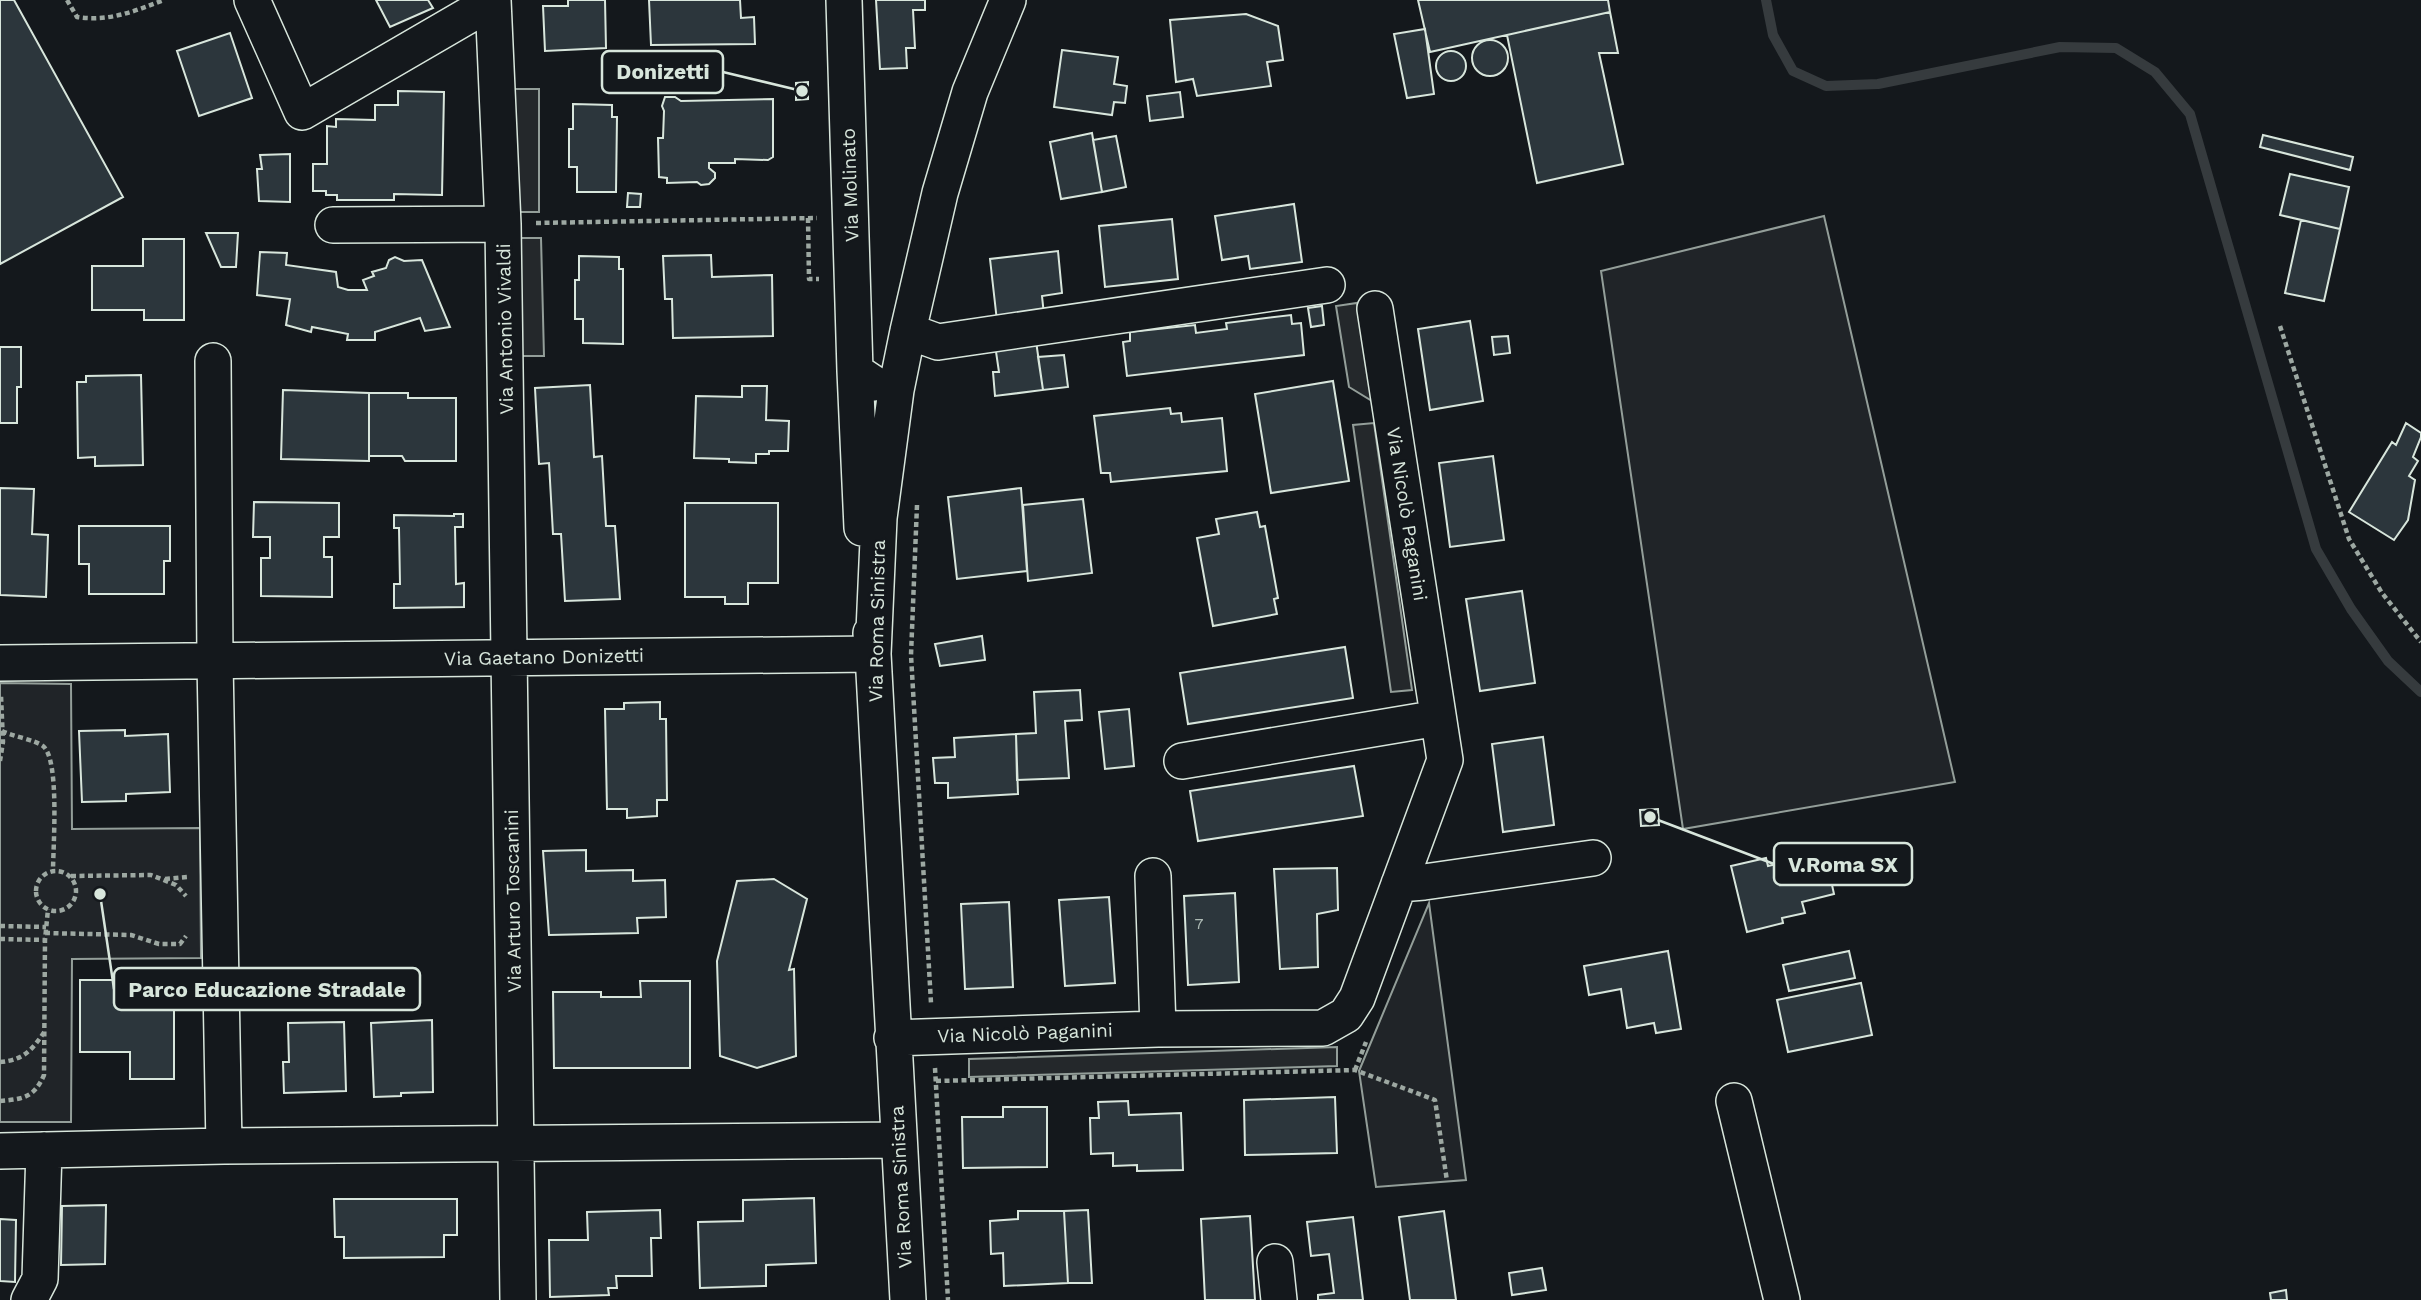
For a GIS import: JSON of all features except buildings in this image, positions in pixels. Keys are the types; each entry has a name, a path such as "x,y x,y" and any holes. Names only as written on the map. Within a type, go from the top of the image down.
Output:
{"street":[{"path":"252,0 302,112 493,1"},
{"name":"Via Molinato","path":"845,0 859,486 873,654"},
{"name":"Via Roma Sinistra","path":"908,1300 873,654 879,518 896,390 940,193 970,92 1008,0"},
{"name":"Via Antonio Vivaldi","path":"493,1 503,224 510,657"},
{"path":"333,225 503,224"},
{"path":"908,331 937,342 1327,285"},
{"name":"Via Nicolò Paganini","path":"892,1038 1323,1028 1346,1015 1357,998 1445,760 1375,309"},
{"path":"213,362 215,661 224,1146"},
{"path":"855,371 873,383 896,390"},
{"name":"Via Gaetano Donizetti","path":"0,663 873,654"},
{"name":"Via Arturo Toscanini","path":"510,657 518,1300"},
{"path":"1182,761 1438,718"},
{"path":"1399,884 1424,883 1593,858"},
{"path":"1153,876 1158,1030"},
{"path":"1734,1101 1782,1300"},
{"path":"0,1151 224,1146 899,1140"},
{"path":"29,1300 40,1279 44,1150"},
{"path":"1275,1262 1279,1300"}],"path":[{"path":"68,0 77,17 91,19 121,17 164,0"},
{"path":"503,224 851,217"},
{"path":"808,218 809,279 822,279"},
{"path":"2280,326 2349,539 2382,593 2421,642"},
{"path":"911,656 948,1300"},
{"path":"0,688 4,742 0,761"},
{"path":"2,731 43,746 51,756 54,788 53,870"},
{"path":"71,876 77,891 72,904 63,910 48,909 37,898 36,886 45,874 53,870 71,876 151,875 176,885 186,895 187,909"},
{"path":"0,1101 24,1098 38,1088 44,1075 48,909"},
{"path":"0,926 46,933 131,935 159,944 180,944 186,936 187,923"},
{"path":"0,939 46,933"},
{"path":"0,1062 16,1061 34,1047 46,1030"},
{"path":"936,1081 1355,1070 1435,1100 1447,1181"}],"shaded area":[{"path":"514,89 539,89 539,212 515,212"},
{"path":"1824,216 1955,782 1683,829 1601,271"},
{"path":"519,238 541,238 544,356 521,356"},
{"path":"1357,303 1372,401 1349,387 1336,306"},
{"path":"1374,423 1412,690 1391,692 1353,425"},
{"path":"0,683 71,684 72,829 200,828 201,958 72,959 71,1122 0,1122"},
{"path":"1429,903 1466,1180 1376,1187 1359,1071"},
{"path":"1337,1047 1337,1066 969,1077 969,1059"}],"waterway":[{"path":"1766,0 1773,35 1793,71 1826,86 1878,84 2060,47 2116,48 2155,72 2190,114 2316,549 2351,609 2388,661 2421,692"}],"place":[{"name":"Donizetti","path":"802,91"},
{"name":"V.Roma SX","path":"1650,817"},
{"name":"Parco Educazione Stradale","path":"100,894"}]}
